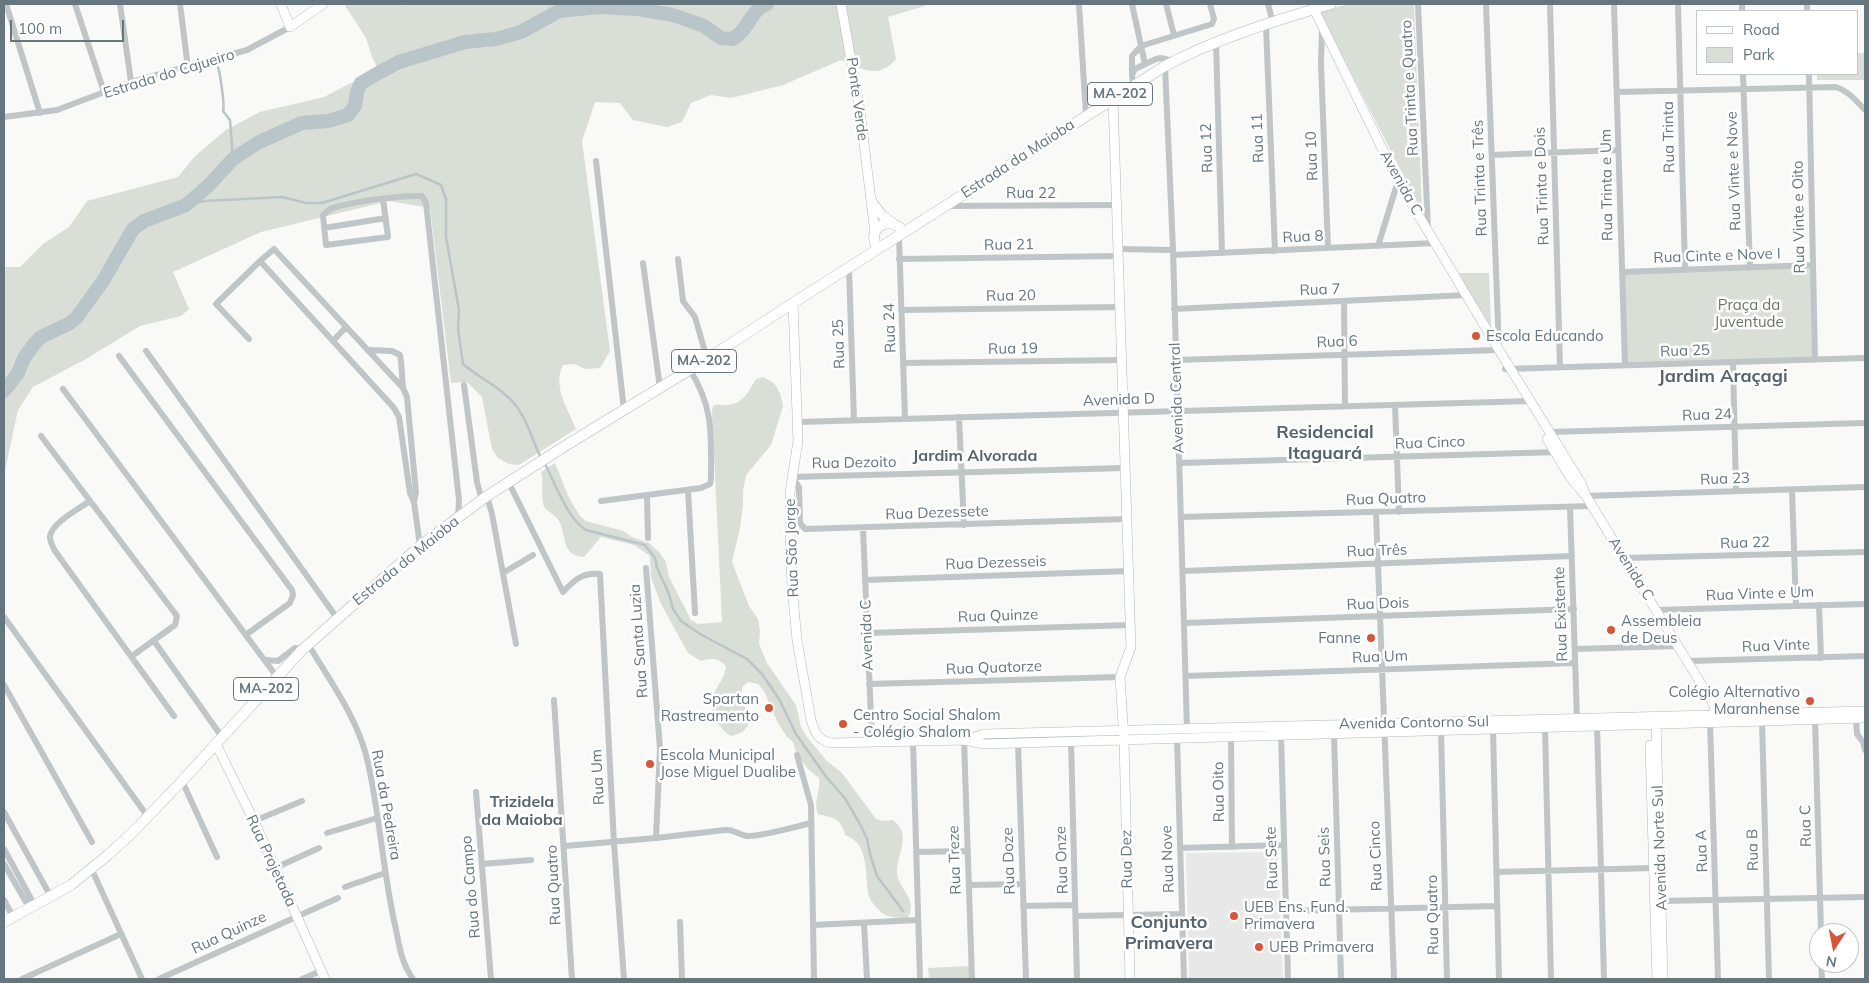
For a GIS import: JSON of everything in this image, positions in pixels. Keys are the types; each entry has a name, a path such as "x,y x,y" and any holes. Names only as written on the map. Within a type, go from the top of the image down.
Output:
{"main road":[{"name":"Estrada da Maioba","path":"900,235 1169,64 1216,42 1331,4"},
{"name":"Estrada da Maioba","path":"895,224 925,219"},
{"name":"MA-202","path":"874,236 881,225 889,222 895,224"},
{"path":"895,224 900,228 900,235"},
{"name":"MA-202","path":"881,247 900,235"},
{"name":"Estrada da Maioba","path":"858,261 866,253 874,236"},
{"path":"874,236 876,245 881,247"},
{"name":"Estrada da Maioba","path":"8,920 51,897 92,870 148,817 305,647 420,546 484,498 690,370 881,247"}],"street":[{"path":"6,4 40,113"},
{"path":"75,4 104,92"},
{"path":"120,4 131,82"},
{"path":"180,4 188,68"},
{"path":"281,4 290,27"},
{"name":"Estrada do Cajueiro","path":"4,117 57,110 131,82 188,68 247,50 290,27 323,4"},
{"name":"Ponte Verde","path":"841,4 860,111 874,236"},
{"path":"1079,4 1086,115"},
{"path":"1132,4 1145,64"},
{"path":"1166,4 1174,35"},
{"path":"1133,86 1132,56 1141,46 1212,24 1214,19 1210,4"},
{"name":"Rua 11","path":"1268,4 1275,251"},
{"name":"Rua Trinta e Quatro","path":"1418,4 1428,230"},
{"name":"Rua Trinta e Três","path":"1486,4 1500,350"},
{"name":"Rua Trinta e Dois","path":"1550,4 1560,367"},
{"name":"Rua Trinta e Um","path":"1614,4 1625,365"},
{"name":"Rua Trinta","path":"1678,4 1685,269"},
{"name":"Avenida C","path":"1314,9 1398,181 1500,350 1508,369 1558,452 1581,483 1586,496 1714,705 1714,720"},
{"name":"Rua 10","path":"1322,27 1321,64 1328,248"},
{"name":"Rua 12","path":"1216,42 1222,253"},
{"path":"1321,64 1325,54 1333,49"},
{"path":"1132,73 1135,69 1158,58 1169,64"},
{"name":"Avenida Central","path":"1169,64 1174,308 1187,729"},
{"name":"Rua Vinte e Nove","path":"1743,75 1750,267"},
{"name":"Rua Vinte e Oito","path":"1809,75 1815,359"},
{"path":"1617,92 1836,87 1843,89 1865,110"},
{"path":"1113,98 1131,625 1130,653 1120,677 1124,735"},
{"path":"1492,155 1618,150"},
{"path":"596,160 624,410"},
{"path":"1378,246 1398,181"},
{"name":"Ponte Verde","path":"869,194 880,213 895,224"},
{"path":"383,200 388,237 326,245 324,215 328,210 336,207 383,200 422,196 426,203 459,500 458,518"},
{"name":"Rua 22","path":"945,206 1117,205"},
{"path":"324,228 386,218"},
{"name":"Rua 24","path":"900,235 906,419"},
{"name":"Rua 8","path":"1118,252 1222,253 1435,243"},
{"path":"249,339 216,304 274,248 403,388 407,397 416,492 414,502"},
{"name":"Rua 21","path":"900,259 1118,252"},
{"path":"678,259 683,301 696,317 707,359"},
{"path":"260,261 394,408 399,417 420,546"},
{"path":"643,263 660,388"},
{"name":"Rua Cinte e Nove I","path":"1622,272 1813,265"},
{"name":"Rua 25","path":"849,268 854,420"},
{"name":"Rua 7","path":"1174,308 1467,296"},
{"path":"1344,301 1345,406"},
{"name":"Rua São Jorge","path":"793,303 798,422 796,456 790,492 792,587 797,640 810,720 818,738 826,741 872,742"},
{"name":"Rua 20","path":"901,310 1120,307"},
{"path":"333,341 346,327"},
{"path":"369,350 392,351 400,355 403,388"},
{"name":"Rua 6","path":"1176,360 1500,350"},
{"path":"146,351 337,618"},
{"path":"119,356 292,590 293,595 290,603 247,634"},
{"name":"Rua 25","path":"1508,369 1865,358"},
{"name":"Rua 19","path":"903,363 1122,360"},
{"path":"1733,362 1736,492"},
{"path":"601,501 708,486 712,479 711,431 708,410 699,384 690,370"},
{"path":"464,385 477,482 484,498 503,573 516,644"},
{"path":"63,389 247,634 277,677"},
{"name":"Avenida C","path":"1528,401 1550,432 1558,452"},
{"name":"Avenida D","path":"798,422 1528,401"},
{"path":"1395,405 1399,512"},
{"path":"399,417 408,415"},
{"path":"959,417 964,525"},
{"name":"Rua 24","path":"1550,432 1865,423"},
{"path":"41,436 177,616 176,625 132,656"},
{"name":"Rua Cinco","path":"1179,463 1558,452"},
{"name":"Rua Dezoito","path":"792,476 1125,468"},
{"name":"Rua Dezessete","path":"792,476 799,487 800,523 805,529 1127,519"},
{"name":"Rua Um","path":"509,483 564,592 572,582 585,574 600,574 614,843 624,979"},
{"name":"Rua 23","path":"1586,496 1865,487"},
{"path":"688,490 695,613"},
{"path":"1792,490 1796,606"},
{"path":"647,496 648,538"},
{"path":"90,501 52,528 51,542 55,552 174,716"},
{"name":"Rua Quatro","path":"1181,517 1593,506"},
{"name":"Rua Existente","path":"1570,507 1577,719"},
{"name":"Rua Cinco","path":"1376,512 1394,979"},
{"name":"Avenida C","path":"863,528 872,742"},
{"name":"Rua 22","path":"1625,558 1865,552"},
{"path":"503,573 533,555"},
{"name":"Rua Três","path":"1182,571 1572,556"},
{"name":"Rua Santa Luzia","path":"646,568 660,772 656,838"},
{"name":"Rua Dezesseis","path":"865,580 1129,571"},
{"name":"Rua Vinte e Um","path":"1656,610 1865,604"},
{"path":"1819,605 1821,658"},
{"name":"Rua Dois","path":"1184,623 1574,609"},
{"path":"4,617 148,817"},
{"name":"Rua Quinze","path":"867,633 1131,625"},
{"path":"154,641 219,741"},
{"path":"1575,649 1678,646"},
{"path":"266,660 278,661 295,648 305,647"},
{"name":"Rua da Pedreira","path":"305,647 351,717 364,747 402,960 413,979"},
{"name":"Rua Vinte","path":"1688,661 1865,656"},
{"name":"Rua Um","path":"1186,676 1575,663"},
{"name":"Rua Quatorze","path":"869,684 1120,677"},
{"path":"4,685 92,842"},
{"name":"Rua Quatro","path":"554,700 565,846 572,979"},
{"name":"Avenida Contorno Sul","path":"1714,720 1865,711"},
{"path":"1861,718 1857,734 1863,742 1865,750"},
{"name":"Avenida Contorno Sul","path":"964,740 983,734 1124,735 1177,738 1334,734 1384,728 1577,719 1762,721 1861,718"},
{"name":"Rua C","path":"1815,719 1821,923"},
{"name":"Rua A","path":"1714,720 1718,979"},
{"name":"Avenida Contorno Sul","path":"872,742 964,740 984,744 1071,741 1187,729 1384,728 1441,730 1597,726 1653,721"},
{"name":"Avenida Norte Sul","path":"1653,721 1657,979"},
{"name":"Avenida Norte Sul","path":"1653,721 1664,979"},
{"name":"Rua B","path":"1762,721 1769,979"},
{"path":"1597,726 1604,979"},
{"path":"1545,727 1550,979"},
{"path":"1493,729 1499,979"},
{"name":"Rua Quatro","path":"1441,730 1447,979"},
{"name":"Rua Seis","path":"1334,734 1341,979"},
{"name":"Rua Dez","path":"1124,735 1130,979"},
{"name":"Rua Sete","path":"1281,735 1288,979"},
{"name":"Rua Oito","path":"1231,736 1232,847"},
{"name":"Rua Nove","path":"1177,738 1184,979"},
{"name":"Rua Treze","path":"964,740 972,979"},
{"name":"Rua Projetada","path":"219,741 323,975"},
{"path":"913,741 920,979"},
{"name":"Rua Onze","path":"1071,741 1077,979"},
{"name":"Rua Doze","path":"1018,743 1026,979"},
{"path":"797,755 811,805 814,979"},
{"path":"182,781 217,857"},
{"name":"Rua do Campo","path":"476,792 491,979"},
{"path":"254,821 302,801"},
{"path":"4,812 51,897"},
{"path":"326,833 377,818"},
{"path":"565,846 614,843 725,830 750,836 811,823"},
{"path":"1180,848 1284,845"},
{"path":"4,848 32,908"},
{"path":"275,868 319,848"},
{"path":"916,852 968,851"},
{"path":"482,864 531,860"},
{"path":"4,864 20,893 32,908"},
{"path":"1496,872 1654,868"},
{"path":"92,870 142,979"},
{"path":"346,887 385,873"},
{"path":"969,885 1023,884"},
{"path":"1661,901 1865,897"},
{"name":"Rua Quinze","path":"159,979 338,898"},
{"path":"4,901 8,920"},
{"path":"1023,906 1075,905"},
{"path":"1286,911 1497,906"},
{"path":"1076,916 1182,914"},
{"path":"813,925 918,920"},
{"path":"680,922 682,979"},
{"path":"864,923 867,979"},
{"path":"22,979 121,934"},
{"path":"302,979 323,975"}],"shaded area":[{"name":"UEB Ens. Fund. Primavera","path":"1278,852 1283,979 1189,979 1186,853"}],"green space":[{"path":"344,4 400,4 401,6 404,4 931,4 888,17 896,59 883,69 870,71 841,60 783,85 731,98 711,95 691,103 682,122 667,127 633,120 620,103 595,102 582,141 610,351 600,368 585,369 575,364 563,365 559,381 560,389 576,429 519,465 509,464 498,458 492,449 482,397 467,382 451,383 430,208 389,201 261,232 173,272 189,309 181,316 140,326 86,359 33,387 18,410 4,475 4,267 20,267 43,244 69,227 87,201 178,177 195,156 226,130 260,112 324,97 378,69 366,38"},
{"path":"1348,4 1414,4 1422,212 1320,12"},
{"path":"1859,53 1865,53 1865,80 1817,80 1817,75 1859,75"},
{"name":"Praça da Juventude","path":"1813,265 1815,359 1625,365 1622,272"},
{"path":"1458,273 1489,273 1491,327"},
{"path":"763,377 774,383 780,393 783,406 771,445 746,475 740,528 732,562 749,606 758,619 760,631 759,644 767,663 796,705 801,727 807,737 826,760 842,773 876,819 883,821 893,820 899,827 903,841 897,871 900,883 910,901 911,906 908,918 887,916 872,902 868,893 866,868 862,851 853,839 845,835 839,822 833,818 818,814 816,805 819,778 809,770 797,755 793,742 787,737 778,723 764,691 758,684 748,682 742,687 743,702 748,716 746,728 731,736 721,728 714,716 711,704 712,697 723,677 726,666 715,659 701,661 688,653 661,604 651,578 650,556 634,545 601,537 584,557 577,556 568,549 559,521 543,504 541,472 555,463 569,498 580,516 586,521 623,531 632,537 649,543 666,562 669,577 691,620 698,624 722,622 712,411 715,405 728,405 738,402 745,396 756,379"},
{"path":"970,966 971,979 929,979 928,968"}],"waterway":[{"path":"4,391 18,373 24,358 35,343 41,337 70,323 77,317 103,281 133,229 144,221 186,205 208,186 233,159 259,142 302,123 328,121 348,115 355,106 357,92 361,83 399,62 465,42 496,39 521,32 559,11 600,7 638,9 673,15 704,26 721,38 732,39 742,31 757,11 767,4"},
{"path":"218,67 223,96 223,111 230,120 233,159"},
{"path":"186,205 204,201 282,197 306,203 322,203 416,174 441,185 446,199 446,237 459,310 458,329 463,364 502,391 518,408 541,458"},
{"path":"544,462 567,509 579,524 586,530 645,545 655,558 673,609 681,621 700,634 747,659 762,674 779,699 796,734 827,778 844,797 867,839 877,876 903,911"}],"place":[{"name":"Escola Educando","path":"1476,336"},
{"name":"Assembleia de Deus","path":"1611,630"},
{"name":"Fanne","path":"1371,638"},
{"name":"Colégio Alternativo Maranhense","path":"1810,701"},
{"name":"Spartan Rastreamento","path":"769,708"},
{"name":"Centro Social Shalom - Colégio Shalom","path":"843,724"},
{"name":"Escola Municipal Jose Miguel Dualibe","path":"650,764"},
{"name":"UEB Ens. Fund. Primavera","path":"1234,916"},
{"name":"UEB Primavera","path":"1259,947"}],"district":[{"name":"Jardim Araçagi","path":"1723,377"},
{"name":"Residencial Itaguará","path":"1325,443"},
{"name":"Jardim Alvorada","path":"975,456"},
{"name":"Trizidela da Maioba","path":"522,811"},
{"name":"Conjunto Primavera","path":"1169,933"}]}
